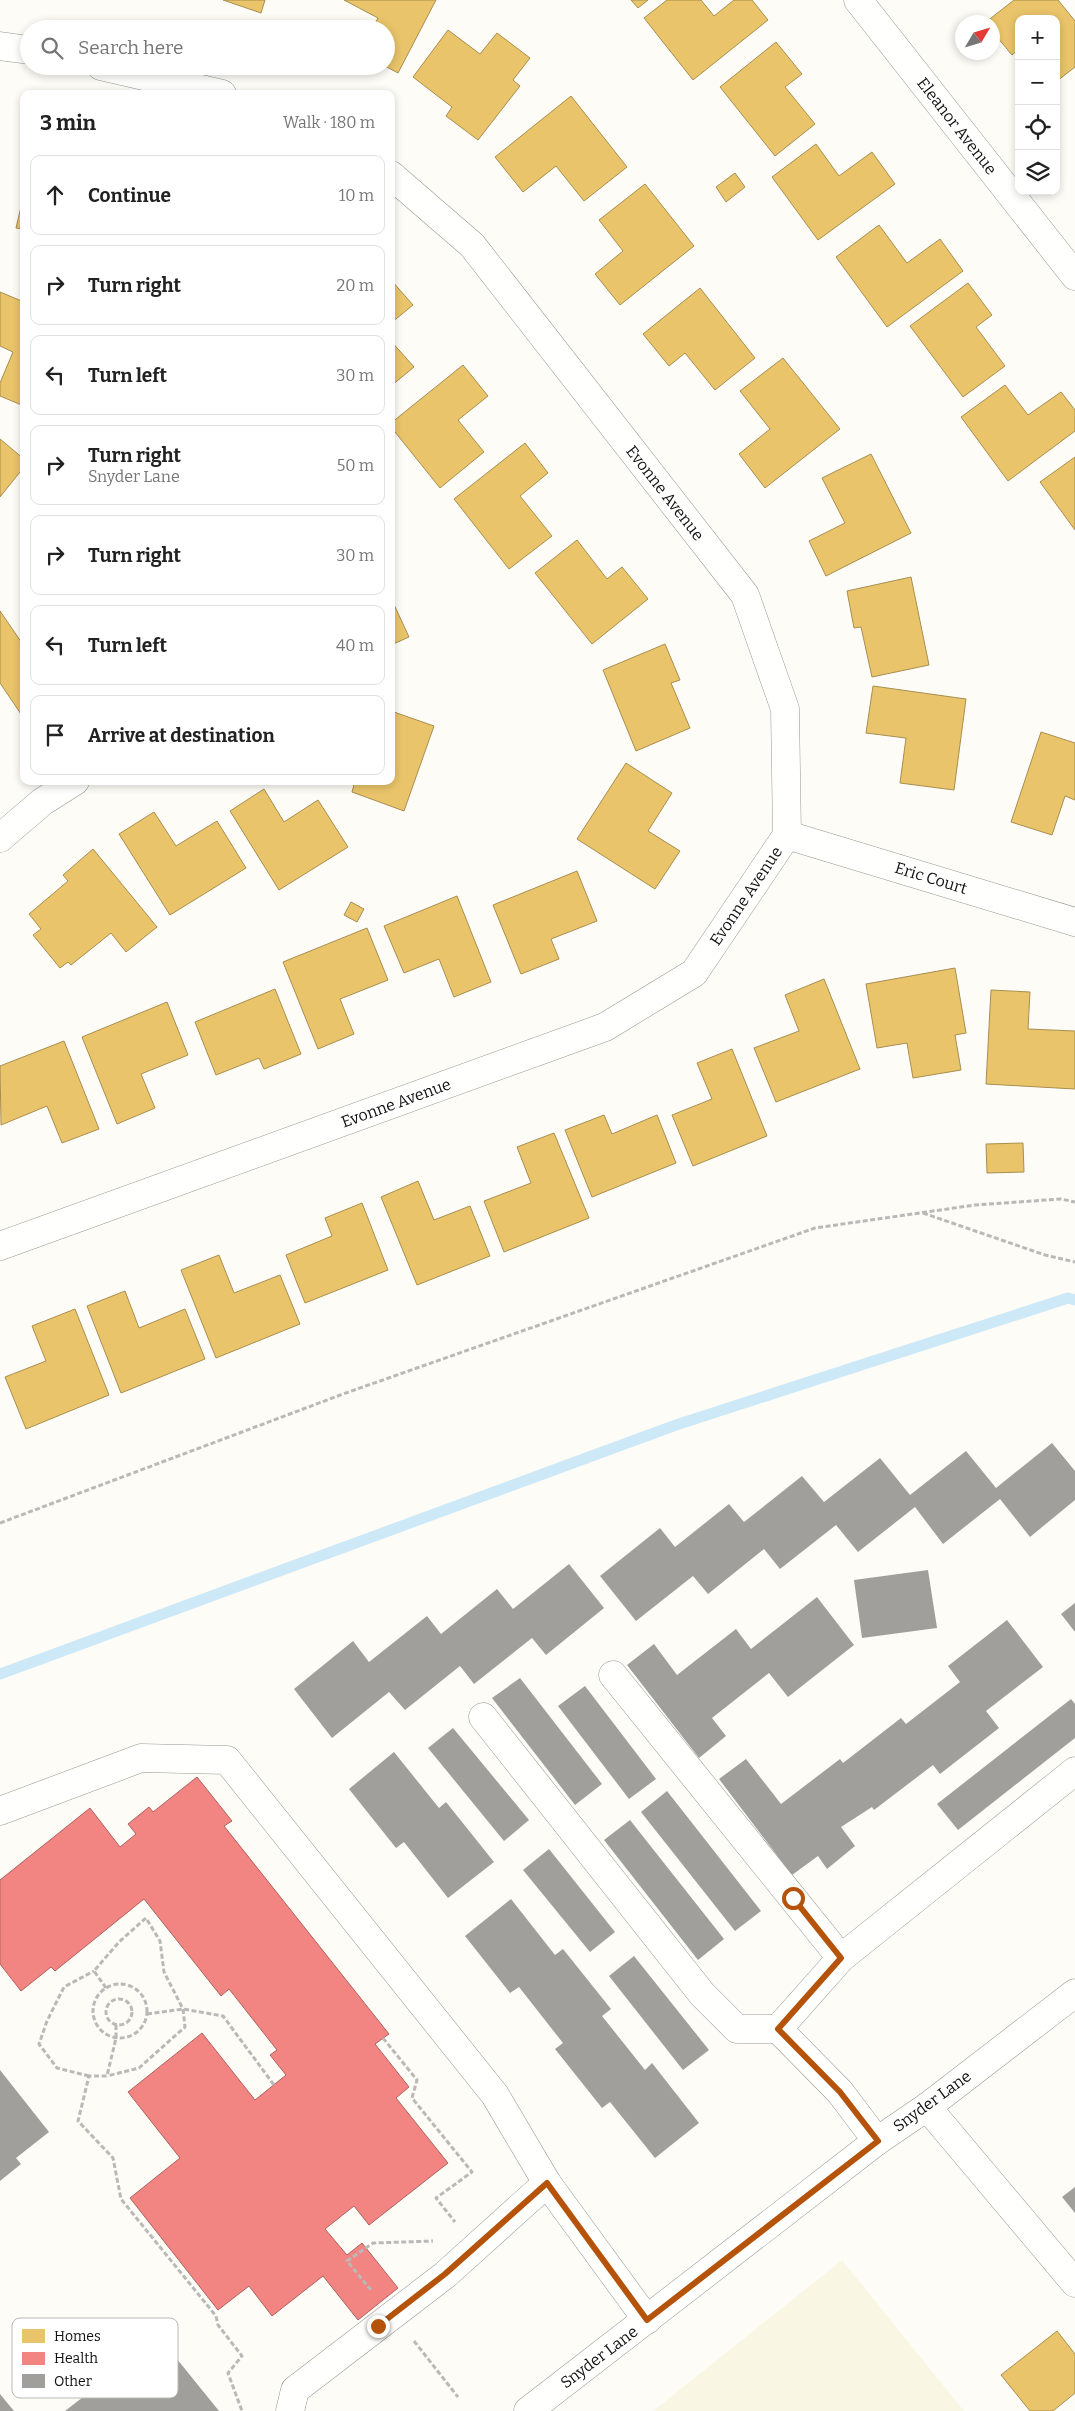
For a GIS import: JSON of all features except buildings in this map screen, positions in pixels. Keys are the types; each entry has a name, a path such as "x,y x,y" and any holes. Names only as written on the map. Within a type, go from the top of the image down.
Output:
{"street":[{"name":"Eleanor Avenue","path":"858,0 1075,276"},
{"path":"0,46 20,49"},
{"path":"140,75 205,90"},
{"name":"Evonne Avenue","path":"0,1246 605,1027 694,973 787,835 786,708 745,596 472,245 395,178"},
{"path":"0,838 42,802 69,785"},
{"name":"Eric Court","path":"787,835 1075,922"},
{"path":"613,1675 841,1958"},
{"path":"483,1717 702,1994 737,2029 778,2029 840,2092 878,2141"},
{"path":"0,1811 141,1758 227,1760 495,2095 547,2183 647,2320"},
{"path":"778,2029 841,1958 1075,1770"},
{"name":"Snyder Lane","path":"528,2411 878,2141 927,2107 1075,1993"},
{"path":"927,2107 1075,2283"},
{"path":"290,2411 295,2390 445,2274 547,2183"}],"path":[{"path":"0,1523 343,1394 815,1228 975,1205 1051,1199 1075,1202"},
{"path":"921,1212 1045,1255 1075,1262"},
{"path":"146,1918 160,1940 164,1972 183,2009 185,2027 139,2068 107,2076 89,2076 57,2068 39,2044 47,2021 64,1987 94,1971 119,1942 146,1918"},
{"path":"94,1971 106,1988"},
{"path":"120,1984 137,1989 147,2005 147,2014 140,2030 125,2038 116,2038 100,2031 95,2024 93,2015 96,1997 106,1988 120,1984"},
{"path":"107,2076 116,2038 116,2025 107,2015 108,2006 114,2000 126,2001 131,2007 131,2018 125,2024 116,2025"},
{"path":"147,2014 183,2009 223,2016 274,2085"},
{"path":"383,2038 417,2080 412,2098 472,2172 436,2198 459,2227"},
{"path":"89,2076 78,2121 113,2158 121,2200 216,2316 218,2325 242,2356 228,2373 242,2411"},
{"path":"376,2295 347,2261 373,2242 440,2241"},
{"path":"408,2334 458,2398"}],"shaded area":[{"path":"842,2260 964,2411 653,2411"}],"waterway":[{"path":"0,1674 676,1425 1068,1298 1075,1300"}],"route":[{"path":"378,2326 445,2274 547,2183 647,2320 878,2141 840,2092 778,2029 841,1958 793,1898"}]}
